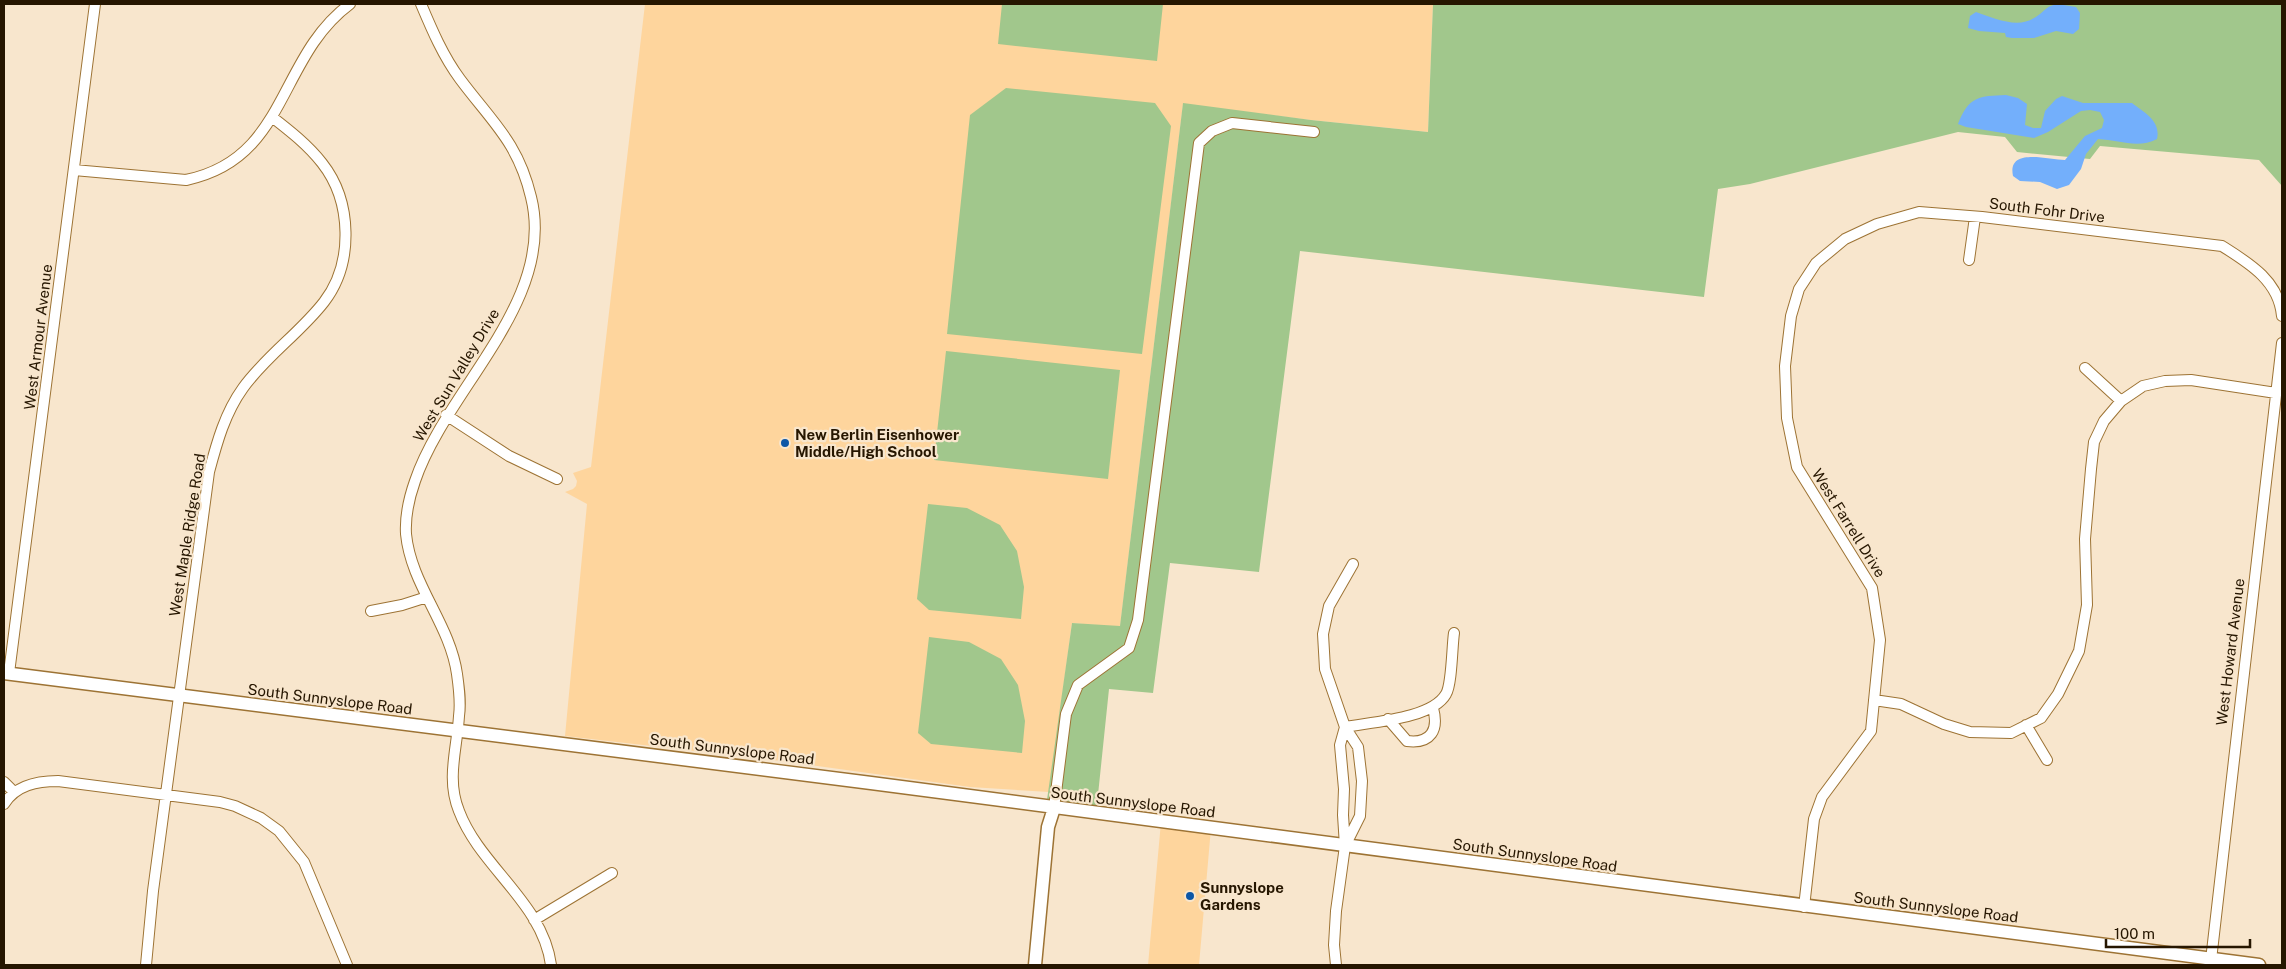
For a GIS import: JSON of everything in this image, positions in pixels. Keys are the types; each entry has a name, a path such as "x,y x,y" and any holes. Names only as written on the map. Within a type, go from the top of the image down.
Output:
{"street":[{"name":"West Armour Avenue","path":"6,673 95,4"},
{"path":"74,170 186,180 202,177 227,166 256,141 272,117 300,63 316,38 350,4"},
{"name":"West Sun Valley Drive","path":"421,4 449,62 515,149 523,167 532,200 534,221 532,256 526,281 518,301 504,328 446,415 418,472 412,489 406,521 410,554 455,662 460,703 452,781 458,810 469,832 534,920 545,939 551,965"},
{"name":"West Maple Ridge Road","path":"146,965 166,795 209,472 223,423 244,386 325,301 341,269 345,248 345,221 340,197 332,178 309,148 272,117"},
{"path":"1035,965 1048,827 1054,808 1066,714 1078,686 1129,648 1138,620 1199,143 1212,131 1232,122 1314,132"},
{"name":"South Fohr Drive","path":"1799,289 1816,263 1845,240 1876,224 1919,212 2222,246 2256,268 2271,286 2282,308 2282,316"},
{"path":"1969,260 1975,217"},
{"name":"West Farrell Drive","path":"1799,289 1791,316 1785,366 1787,418 1797,467 1872,588 1880,640 1871,731 1835,779 1818,806 1814,819 1804,906"},
{"name":"West Howard Avenue","path":"2211,962 2282,342"},
{"path":"2085,368 2121,401"},
{"path":"1874,700 1901,704 1944,724 1970,732 2011,733 2041,718 2058,694 2079,651 2087,605 2085,539 2094,442 2104,421 2121,401 2143,386 2165,381 2191,380 2276,392"},
{"path":"446,415 510,456 557,478"},
{"path":"1345,846 1360,816 1362,781 1358,746 1345,727 1325,668 1323,634 1329,606 1353,564"},
{"path":"371,611 402,605 427,597"},
{"path":"1345,727 1418,714 1433,708 1446,694 1454,633"},
{"name":"South Sunnyslope Road","path":"6,673 457,732 871,783 1804,906 2211,962 2259,965"},
{"path":"1388,719 1407,741 1416,742 1428,739 1434,731 1436,719 1433,708"},
{"path":"2026,725 2047,760"},
{"path":"1336,965 1334,945 1336,911 1345,846 1340,745 1345,727"},
{"path":"4,804 14,792 34,783 47,781 166,795 235,806 251,812 279,831 304,862 347,965"},
{"path":"4,782 14,792"},
{"path":"534,920 612,873"}],"shaded area":[{"path":"645,4 1433,4 1428,132 1183,104 1120,627 1072,623 1049,792 970,787 781,761 565,736 587,504 565,492 576,486 577,481 573,473 591,467"},
{"path":"1161,822 1211,828 1199,965 1148,965"}],"green space":[{"path":"1002,4 1163,4 1157,61 998,44"},
{"path":"1433,4 2282,4 2282,186 2259,160 2100,146 2090,159 2017,152 2005,137 1958,132 1750,184 1718,189 1704,297 1300,251 1259,572 1170,563 1153,693 1109,689 1096,814 1046,807 1072,623 1120,626 1183,103 1311,120 1428,132"},
{"path":"1006,88 1155,103 1171,126 1142,354 947,334 970,115"},
{"path":"946,351 1120,370 1108,479 934,460"},
{"path":"928,504 967,508 1000,525 1017,551 1024,587 1021,619 929,610 917,599"},
{"path":"929,637 969,642 1001,659 1018,685 1025,721 1022,753 931,744 918,733"}],"water":[{"path":"2057,4 2076,7 2080,13 2079,29 2073,34 2056,31 2034,38 2012,38 2006,37 2005,33 1968,28 1970,16 1976,12 2013,23 2020,23 2034,18 2047,8"},
{"path":"2006,95 2018,98 2027,104 2025,125 2033,128 2041,128 2045,111 2056,99 2062,96 2083,103 2132,103 2154,122 2157,127 2157,139 2136,144 2098,139 2086,154 2081,169 2069,185 2057,189 2040,182 2020,181 2013,176 2013,167 2016,161 2030,157 2065,160 2085,136 2102,128 2104,120 2100,112 2081,111 2048,132 2034,138 1966,127 1958,124 1966,108 1976,99"}],"place":[{"name":"New Berlin Eisenhower Middle/High School","path":"785,443"},
{"name":"Sunnyslope Gardens","path":"1190,896"}]}
